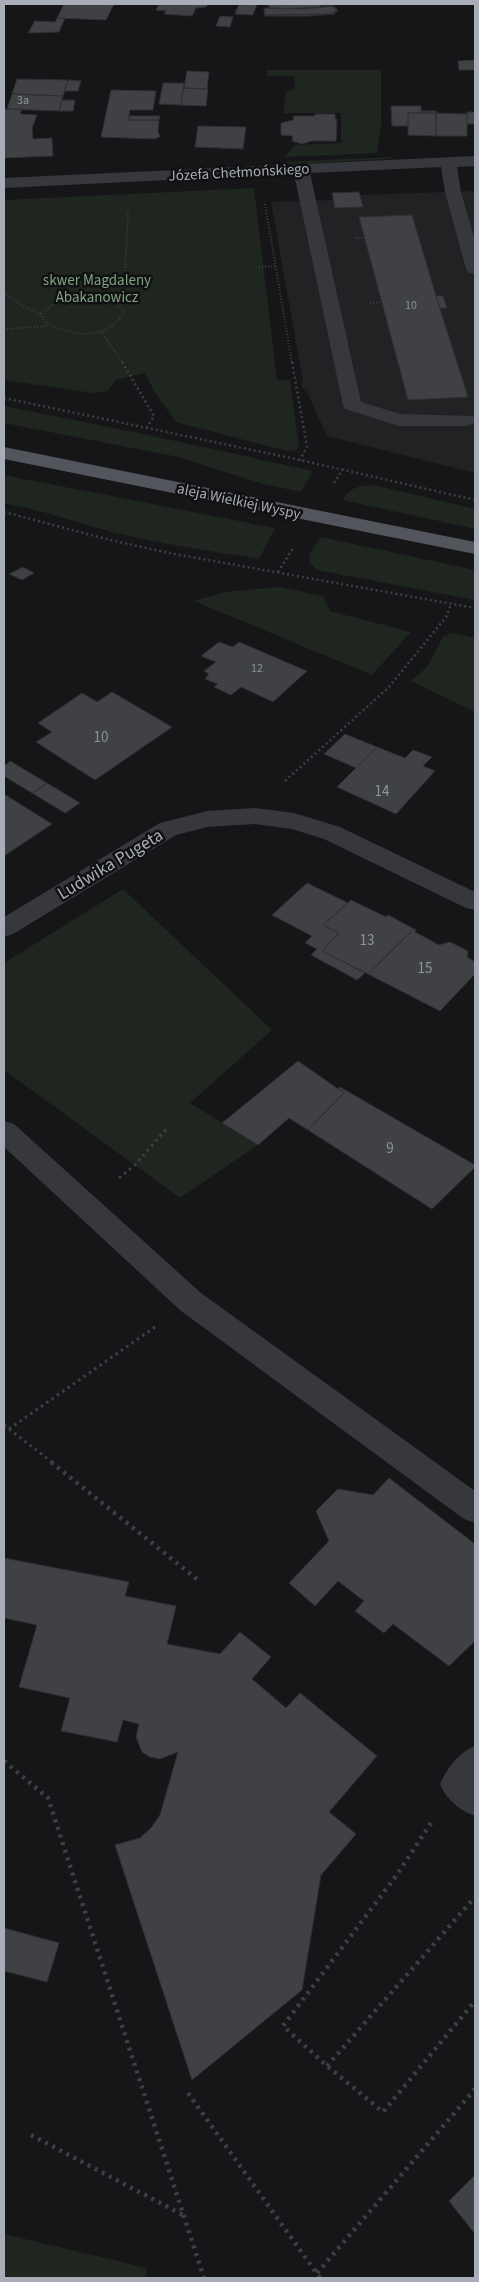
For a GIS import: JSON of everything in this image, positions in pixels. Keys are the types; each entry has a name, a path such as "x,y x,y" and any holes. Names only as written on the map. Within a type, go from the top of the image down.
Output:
{"main road":[{"name":"aleja Wielkiej Wyspy","path":"4,453 475,548"}],"street":[{"name":"Józefa Chełmońskiego","path":"4,183 475,162"},
{"path":"448,163 453,192 475,269"},
{"path":"301,170 306,201 352,405 399,420 466,420"},
{"path":"475,404 463,407 472,436 475,437"},
{"name":"Ludwika Pugeta","path":"4,928 168,828 207,818 255,816 294,821 332,833 475,902"},
{"path":"4,1131 191,1302 475,1509"}],"path":[{"path":"264,201 307,447 300,460"},
{"path":"112,298 122,291 124,282 128,208"},
{"path":"259,266 276,266"},
{"path":"4,292 22,306 41,314 43,320 49,326 58,330 101,331 118,323 124,312 118,302 112,298 92,293 75,294 61,298 41,314"},
{"path":"4,329 49,326"},
{"path":"101,331 132,377 154,416 147,427"},
{"path":"4,398 300,460 475,500"},
{"path":"4,512 36,518 122,543 475,608"},
{"path":"278,572 293,548"},
{"path":"255,816 282,783 389,686 436,630 451,604"},
{"path":"84,1204 136,1166 168,1127"},
{"path":"9,1430 191,1302"},
{"path":"4,1425 93,1494 198,1580"},
{"path":"4,1761 48,1798 204,2278"},
{"path":"469,1782 283,2026 327,2066 383,2112 475,2001"},
{"path":"327,2066 475,1897"},
{"path":"317,2273 475,2090"},
{"path":"188,2093 320,2278"},
{"path":"31,2135 184,2215"}],"shaded area":[{"path":"475,191 475,473 327,436 307,392 301,387 303,382 271,202 333,200 336,208 363,207 360,195"}],"green space":[{"path":"266,70 381,70 381,125 377,153 285,157 295,145 341,143 341,113 283,113 286,92 294,89 295,76 268,76"},
{"path":"392,157 391,159 292,164 280,162"},
{"name":"skwer Magdaleny Abakanowicz","path":"254,188 277,380 290,380 299,447 296,450 287,451 176,422 154,391 145,373 116,380 108,391 93,393 4,380 4,200"},
{"path":"4,406 313,471 301,492 263,484 178,457 4,423"},
{"path":"4,475 275,528 259,559 151,541 4,503"},
{"path":"374,485 475,509 475,529 343,500 348,492 352,490"},
{"path":"321,537 475,570 475,600 317,570 309,562 310,553"},
{"path":"278,587 323,596 330,611 411,632 372,675 194,601 224,592"},
{"path":"452,633 475,638 475,712 411,681 427,667 443,637"},
{"path":"123,889 272,1030 190,1103 258,1145 180,1198 4,1070 4,963"},
{"path":"4,2234 147,2268 145,2278 4,2278"}],"building":[{"path":"64,4 114,4 106,20 57,18"},
{"path":"159,4 208,4 206,7 196,8 192,16 164,14 166,11 156,10"},
{"path":"239,4 257,4 253,15 235,14"},
{"path":"269,4 320,4 321,7 281,9 269,8"},
{"path":"333,6 338,11 334,12 335,14 307,16 265,16 264,8 265,15 333,14 333,12 337,11"},
{"path":"333,6 337,11 333,14 265,15 265,8 304,9"},
{"path":"220,16 233,17 230,27 216,26"},
{"path":"57,18 65,18 59,32 28,33 35,21 55,22"},
{"path":"475,60 475,70 459,70 458,61"},
{"path":"187,71 209,72 207,89 184,88"},
{"path":"17,79 68,80 63,96 12,94"},
{"path":"68,80 81,81 78,91 65,91"},
{"path":"163,83 184,83 181,105 159,104"},
{"path":"183,88 208,89 206,106 181,105"},
{"path":"111,90 156,91 153,110 130,110 128,120 159,120 158,131 160,137 154,139 101,137"},
{"path":"12,94 63,96 59,111 7,109"},
{"path":"62,100 75,100 73,111 59,111"},
{"path":"391,106 421,106 421,111 436,111 436,113 408,113 408,126 392,126"},
{"path":"4,109 22,109 20,114 37,115 32,128 33,139 52,138 53,156 4,158"},
{"path":"467,112 475,112 475,124 467,124"},
{"path":"408,113 436,113 436,136 408,135"},
{"path":"436,113 467,114 467,136 436,136"},
{"path":"315,114 335,114 335,119 337,119 336,141 312,141 302,144 292,141 293,136 281,135 281,123 293,120 294,116 315,116"},
{"path":"129,116 160,116 159,120 128,120"},
{"path":"198,126 246,127 243,149 195,147"},
{"path":"359,192 363,207 335,208 332,193"},
{"path":"412,215 468,397 408,400 359,217"},
{"path":"436,296 443,296 447,308 440,308"},
{"path":"23,567 34,573 22,580 9,574"},
{"path":"219,642 233,647 239,642 307,671 273,702 241,687 231,695 214,687 218,684 205,679 209,674 204,671 216,662 201,656"},
{"path":"112,692 172,727 95,780 36,742 52,732 38,723 82,693 97,702"},
{"path":"345,734 377,747 356,768 324,754"},
{"path":"377,747 405,758 413,750 432,757 423,766 435,771 396,814 337,787"},
{"path":"10,761 47,783 32,793 4,776 4,766"},
{"path":"47,783 80,803 65,813 32,793"},
{"path":"4,794 52,824 4,856"},
{"path":"307,883 348,903 323,925 339,933 322,951 365,973 357,980 311,955 317,949 305,943 312,936 272,915"},
{"path":"351,900 386,917 388,915 414,929 368,974 322,951 339,933 323,925"},
{"path":"414,929 416,930 415,932 439,945 450,942 468,951 467,957 475,962 475,974 440,1011 368,974"},
{"path":"298,1061 344,1093 308,1130 289,1118 258,1145 222,1123"},
{"path":"340,1087 475,1165 475,1167 432,1209 308,1130 344,1093 338,1089"},
{"path":"389,1478 475,1544 475,1641 449,1666 393,1624 384,1633 355,1611 364,1601 338,1581 315,1606 289,1583 329,1541 316,1511 338,1489 373,1495"},
{"path":"4,1558 129,1582 125,1596 176,1606 167,1644 220,1654 240,1632 271,1657 252,1679 286,1708 300,1693 377,1756 329,1812 356,1834 321,1875 302,1990 192,2080 115,1845 140,1838 151,1828 160,1815 178,1752 160,1759 150,1757 142,1752 136,1737 139,1724 123,1720 117,1742 61,1731 70,1698 19,1687 37,1625 4,1618"},
{"path":"4,1928 59,1943 47,1982 4,1971"},
{"path":"475,2175 475,2234 449,2201"}]}
